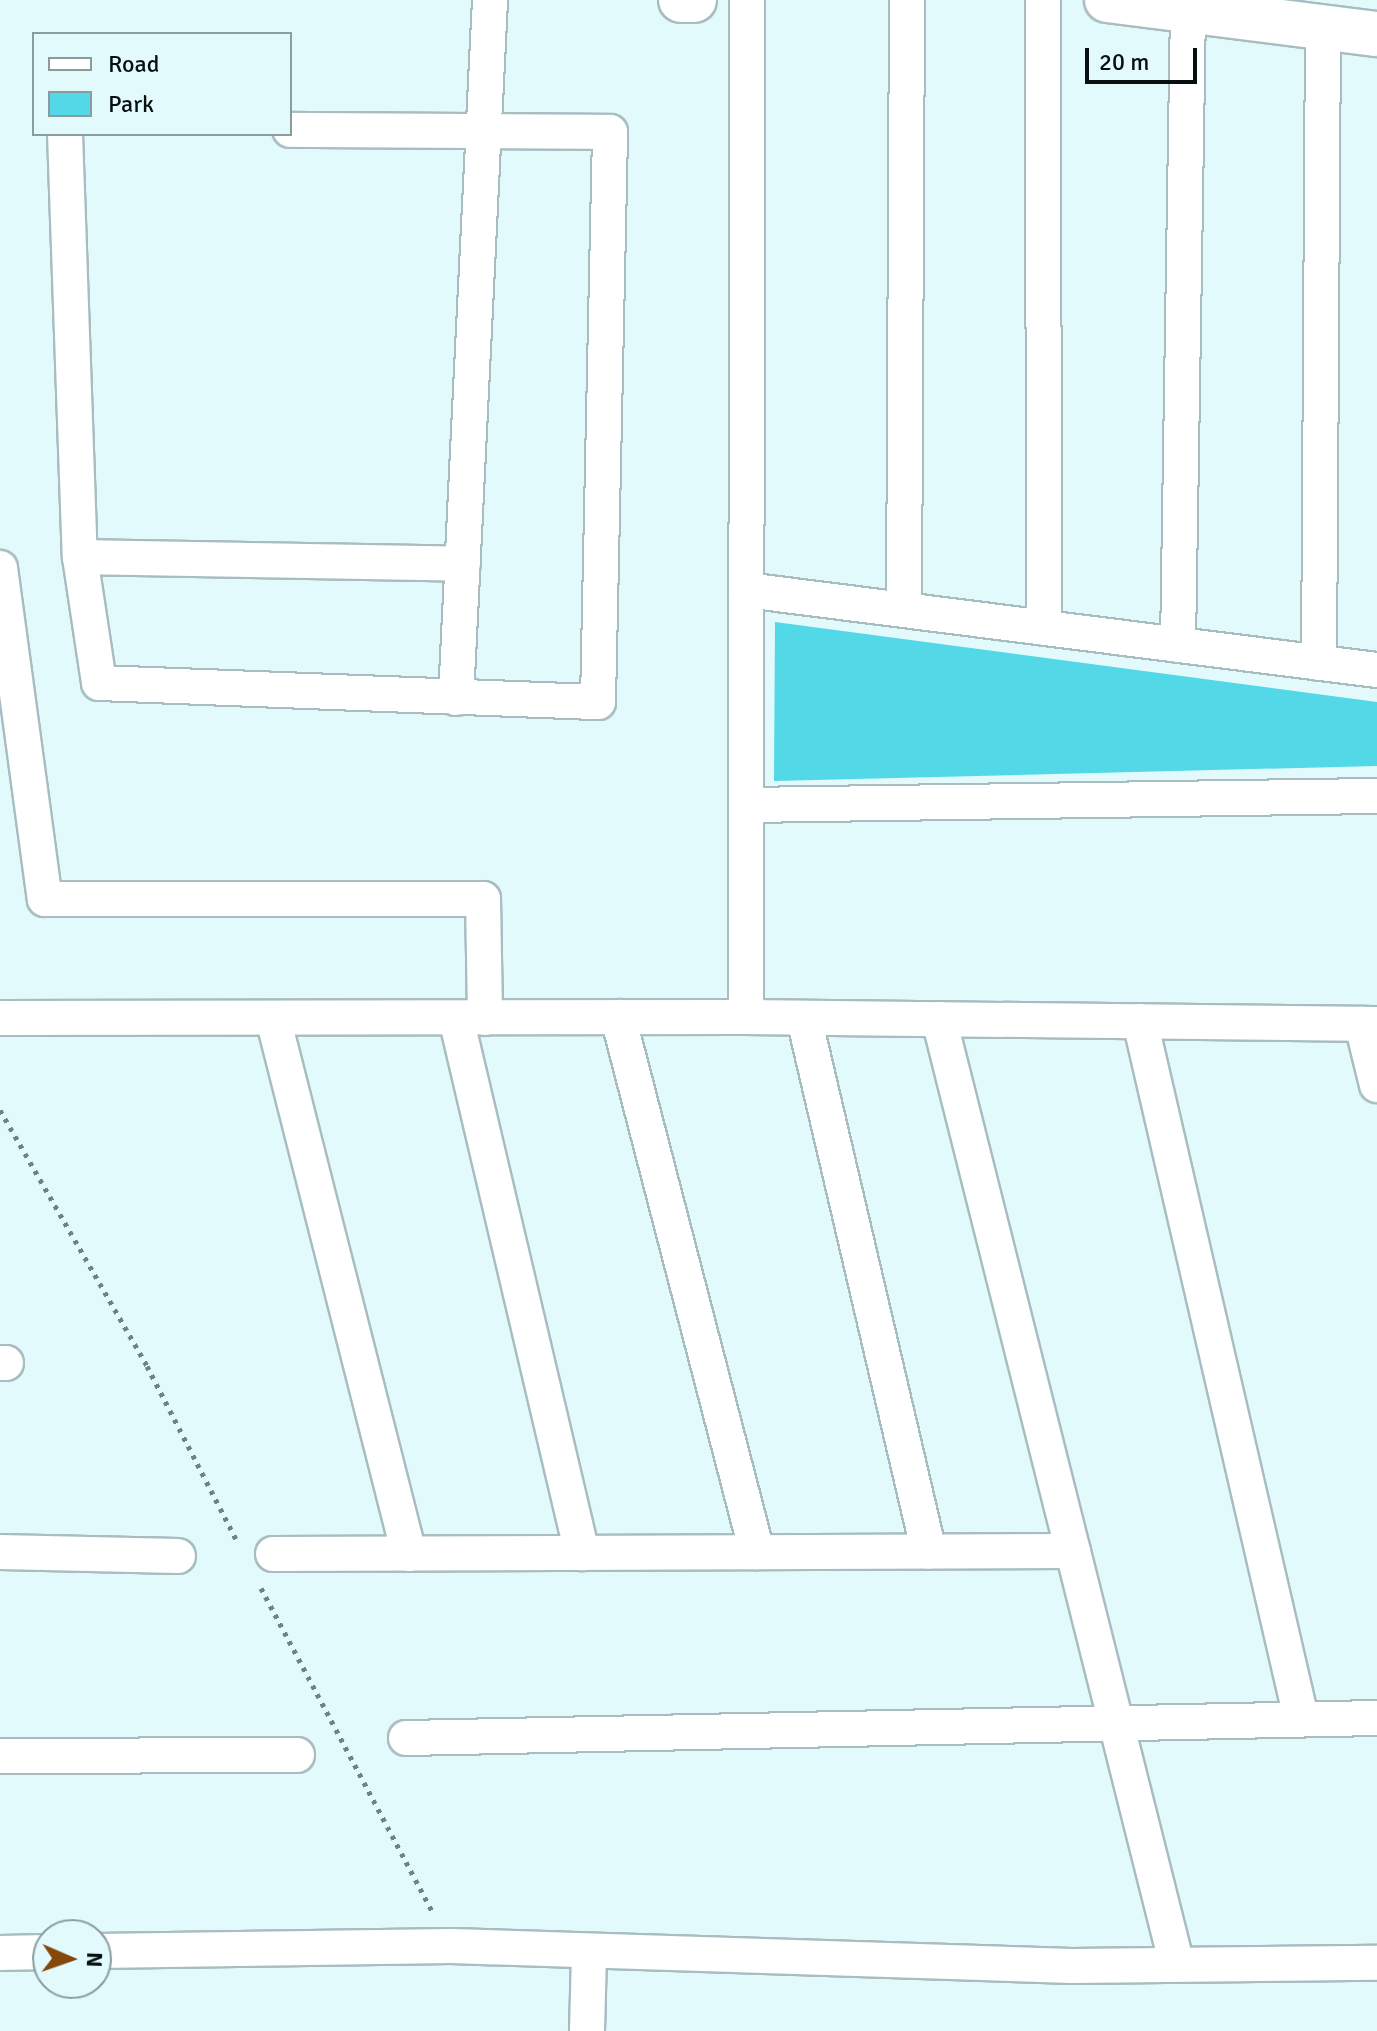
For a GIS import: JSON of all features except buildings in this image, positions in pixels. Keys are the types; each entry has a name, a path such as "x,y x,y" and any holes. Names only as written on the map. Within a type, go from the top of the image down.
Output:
{"street":[{"path":"456,698 490,0"},
{"path":"681,0 694,0"},
{"path":"746,1017 747,0"},
{"path":"904,610 907,0"},
{"path":"1043,0 1044,628"},
{"path":"1107,0 1377,34"},
{"path":"1178,645 1188,10"},
{"path":"1319,663 1323,27"},
{"path":"65,136 80,557 99,683 598,702 610,132 292,130"},
{"path":"80,557 463,564"},
{"path":"0,568 45,899 483,899 471,1018 582,1553"},
{"path":"746,590 1377,670"},
{"path":"746,805 1377,796"},
{"path":"618,1017 757,1552"},
{"path":"0,1018 746,1017 1370,1024 1377,1085"},
{"path":"273,1018 409,1554"},
{"path":"804,1018 929,1552"},
{"path":"939,1019 1177,1965"},
{"path":"1140,1021 1301,1718"},
{"path":"257,1562 409,1554 1073,1551"},
{"path":"0,1552 178,1556"},
{"path":"406,1738 1115,1719 1377,1718"},
{"path":"0,1756 297,1755"},
{"path":"112,1951 451,1946 1177,1965 1377,1963"},
{"path":"0,1953 32,1952"},
{"path":"587,2031 589,1952"}],"path":[{"path":"0,1110 257,1562 451,1946"}],"green space":[{"path":"775,622 1377,702 1377,766 774,781"}]}
